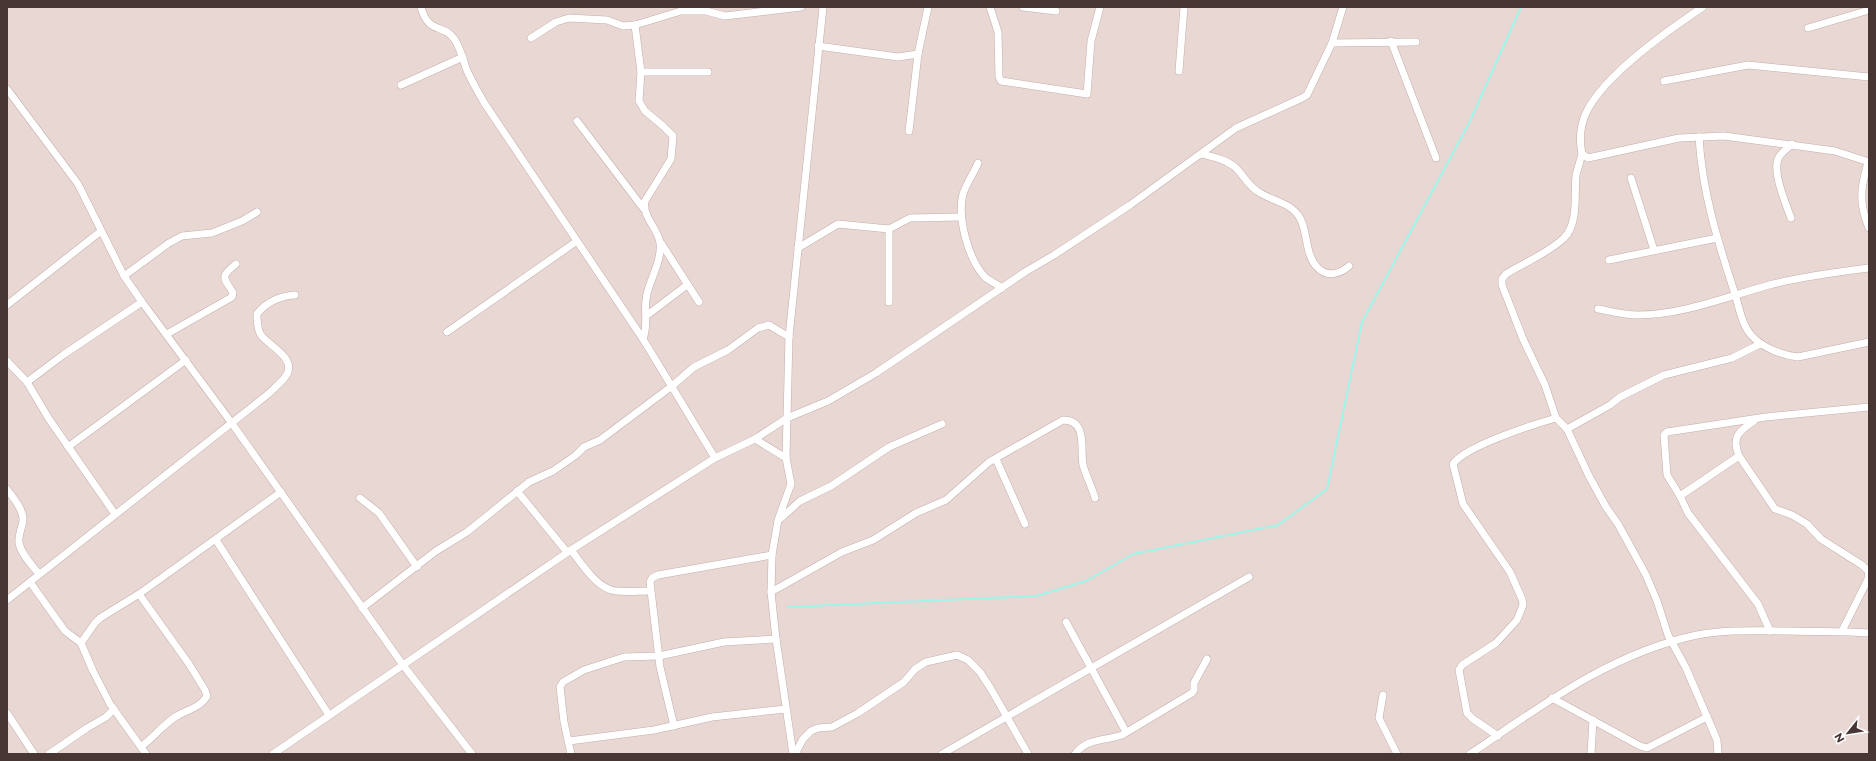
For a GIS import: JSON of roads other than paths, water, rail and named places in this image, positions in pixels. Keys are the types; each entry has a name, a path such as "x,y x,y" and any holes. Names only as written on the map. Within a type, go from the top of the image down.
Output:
{"street":[{"path":"421,7 423,16 430,26 443,31 454,38 467,69 485,104 643,339 715,458"},
{"path":"531,38 556,22 569,18 607,20 623,26 635,25 681,11 714,11 725,16 801,7"},
{"path":"794,754 776,639 771,592 772,555 778,520 791,484 786,458 789,337 823,7"},
{"path":"909,131 918,54 928,7"},
{"path":"990,7 998,32 999,77 1001,81 1087,94 1091,41 1100,7"},
{"path":"1023,7 1056,11"},
{"path":"1179,71 1184,7"},
{"path":"273,754 569,551 715,458 755,439 787,418 828,401 876,373 1002,288 1124,209 1236,128 1307,95 1332,43 1343,7"},
{"path":"1703,7 1677,24 1636,56 1604,87 1586,112 1580,133 1582,154 1576,175 1575,206 1571,224 1565,237 1545,252 1511,271 1502,279 1502,285 1522,339 1545,385 1556,418 1568,429 1603,501 1618,524 1646,575 1657,601 1668,635 1686,668 1717,740 1718,754"},
{"path":"1808,28 1869,10"},
{"path":"635,25 640,72 639,101 645,111 673,136 671,159 645,201 643,208"},
{"path":"1332,43 1391,41 1416,42"},
{"path":"1391,41 1436,158"},
{"path":"818,46 898,57 918,54"},
{"path":"401,85 463,57"},
{"path":"1664,81 1748,65 1869,77"},
{"path":"640,72 708,72"},
{"path":"7,88 78,184 124,276 142,302 231,422 403,665 469,753"},
{"path":"577,122 643,208 660,241 687,286 699,302"},
{"path":"1582,154 1588,158 1679,138 1724,136 1835,151 1869,162 1861,188 1864,216 1869,228"},
{"path":"1699,137 1700,168 1716,238 1741,315 1750,335 1760,344 1788,356 1798,357 1869,342"},
{"path":"1791,218 1777,172 1777,163 1779,157 1792,144"},
{"path":"1202,154 1219,158 1235,168 1254,190 1266,197 1289,206 1300,218 1310,255 1316,267 1331,274 1341,273 1349,266"},
{"path":"978,163 964,192 961,205 961,217 969,251 974,261 985,277 1002,288"},
{"path":"1631,178 1654,250"},
{"path":"124,276 169,243 182,236 212,233 242,221 257,212"},
{"path":"798,248 838,224 889,229 910,218 961,217"},
{"path":"889,229 889,302"},
{"path":"7,305 101,231"},
{"path":"1609,260 1716,238"},
{"path":"447,332 577,241"},
{"path":"643,339 647,330 646,295 661,249 660,241"},
{"path":"167,334 232,297 233,293 225,282 224,278 226,271 236,264"},
{"path":"1598,308 1635,315 1656,314 1736,296 1772,284 1813,276 1869,268"},
{"path":"646,316 687,286"},
{"path":"7,600 267,395 288,373 289,367 286,360 261,336 257,323 257,314 261,309 280,296 295,294"},
{"path":"27,382 63,355 142,302"},
{"path":"362,608 436,551 467,532 529,482 553,471 584,447 600,440 672,386 694,367 728,350 758,328 769,325 789,337"},
{"path":"1568,429 1610,405 1620,397 1664,375 1732,358 1760,344"},
{"path":"68,447 186,360"},
{"path":"7,361 27,382 68,447 115,514"},
{"path":"1770,631 1758,604 1688,513 1680,496 1667,475 1664,435 1667,432 1755,420 1766,417 1869,407"},
{"path":"1498,736 1473,719 1467,713 1459,670 1462,665 1496,642 1517,620 1523,605 1522,599 1510,572 1463,504 1453,464 1456,460 1468,452 1521,428 1556,418"},
{"path":"771,592 842,552 873,540 916,514 942,502 989,462 996,459 1009,449 1063,420 1070,421 1075,424 1082,435 1083,465 1095,498"},
{"path":"1755,420 1744,428 1736,440 1735,447 1739,456 1775,509 1792,515 1807,524 1821,539 1868,570 1868,579 1842,631"},
{"path":"778,520 800,501 831,486 889,447 942,424"},
{"path":"755,439 786,458"},
{"path":"1680,496 1739,456"},
{"path":"996,459 1025,524"},
{"path":"7,489 21,510 23,519 19,534 21,549 39,574"},
{"path":"517,491 569,551 605,588 615,591 650,591"},
{"path":"81,643 94,623 139,594 216,540 280,492"},
{"path":"360,498 379,513 417,567"},
{"path":"216,540 329,715"},
{"path":"674,726 659,656 650,591 650,582 652,578 658,575 772,555"},
{"path":"942,754 1249,577"},
{"path":"30,582 64,631 81,643 97,680 114,709 142,746 146,754"},
{"path":"139,594 189,664 207,696 204,701 176,716 142,746"},
{"path":"1066,622 1126,732"},
{"path":"1470,754 1552,698 1603,669 1672,642 1697,635 1723,632 1842,631 1869,634"},
{"path":"571,754 564,722 560,687 563,682 584,670 624,657 659,656 724,642 776,639"},
{"path":"794,754 803,739 811,731 818,728 832,727 858,713 904,682 915,669 926,662 956,655 968,660 980,672 1028,754"},
{"path":"1075,754 1085,744 1092,740 1111,738 1126,732 1192,693 1194,690 1194,683 1207,659"},
{"path":"1383,695 1379,718 1397,754"},
{"path":"1552,698 1640,746 1647,748 1707,717"},
{"path":"49,754 86,728 106,717 114,709"},
{"path":"569,741 674,726 712,717 786,709"},
{"path":"7,712 34,754"},
{"path":"106,717 121,717"},
{"path":"1591,754 1593,720"}],"waterway":[{"path":"787,607 1036,596 1086,581 1133,554 1278,525 1327,489 1362,322 1470,121 1521,7"}]}
